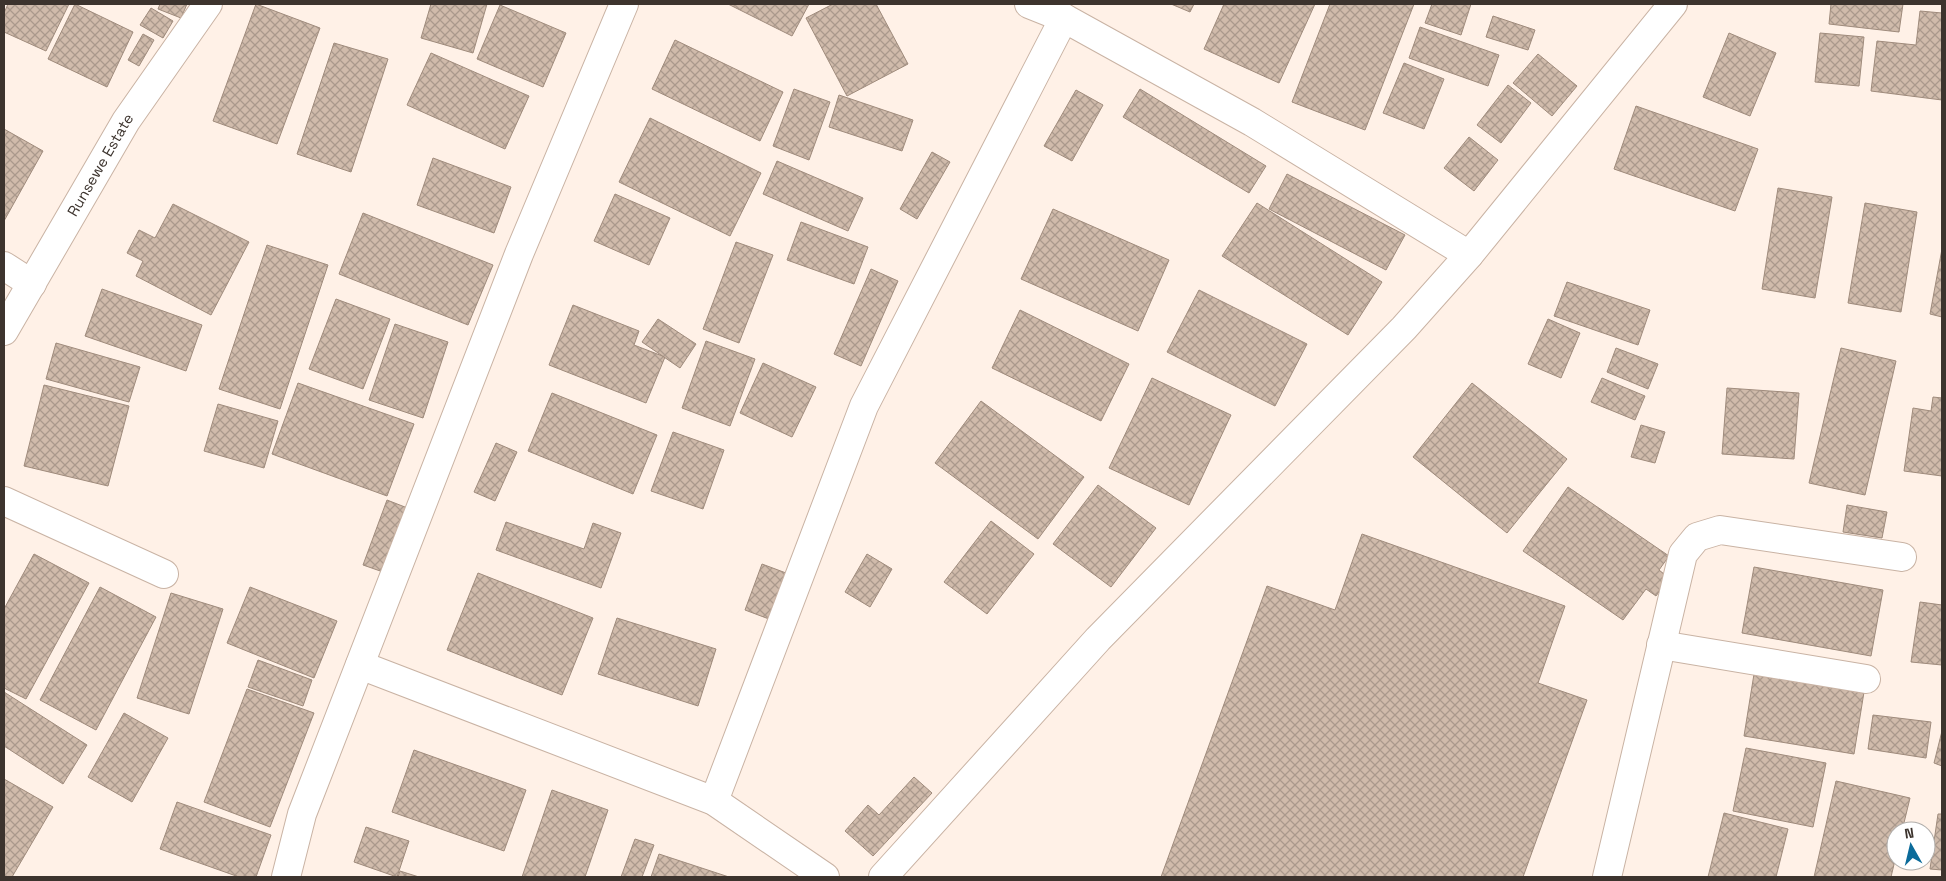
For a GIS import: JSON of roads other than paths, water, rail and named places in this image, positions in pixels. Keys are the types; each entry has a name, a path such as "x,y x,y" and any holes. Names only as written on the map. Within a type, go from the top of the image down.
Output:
{"street":[{"name":"Runsewe Estate","path":"4,331 126,121 208,4"},
{"path":"286,877 302,814 519,254 624,4"},
{"path":"1029,4 1064,18 1252,122 1470,256"},
{"path":"883,877 1098,639 1404,328 1470,256 1673,4"},
{"path":"714,802 864,406 1064,18"},
{"path":"4,266 32,284"},
{"path":"4,501 164,574"},
{"path":"1608,877 1683,554 1697,537 1720,530 1902,557"},
{"path":"1661,645 1866,679"},
{"path":"360,665 714,802 825,877"}]}
